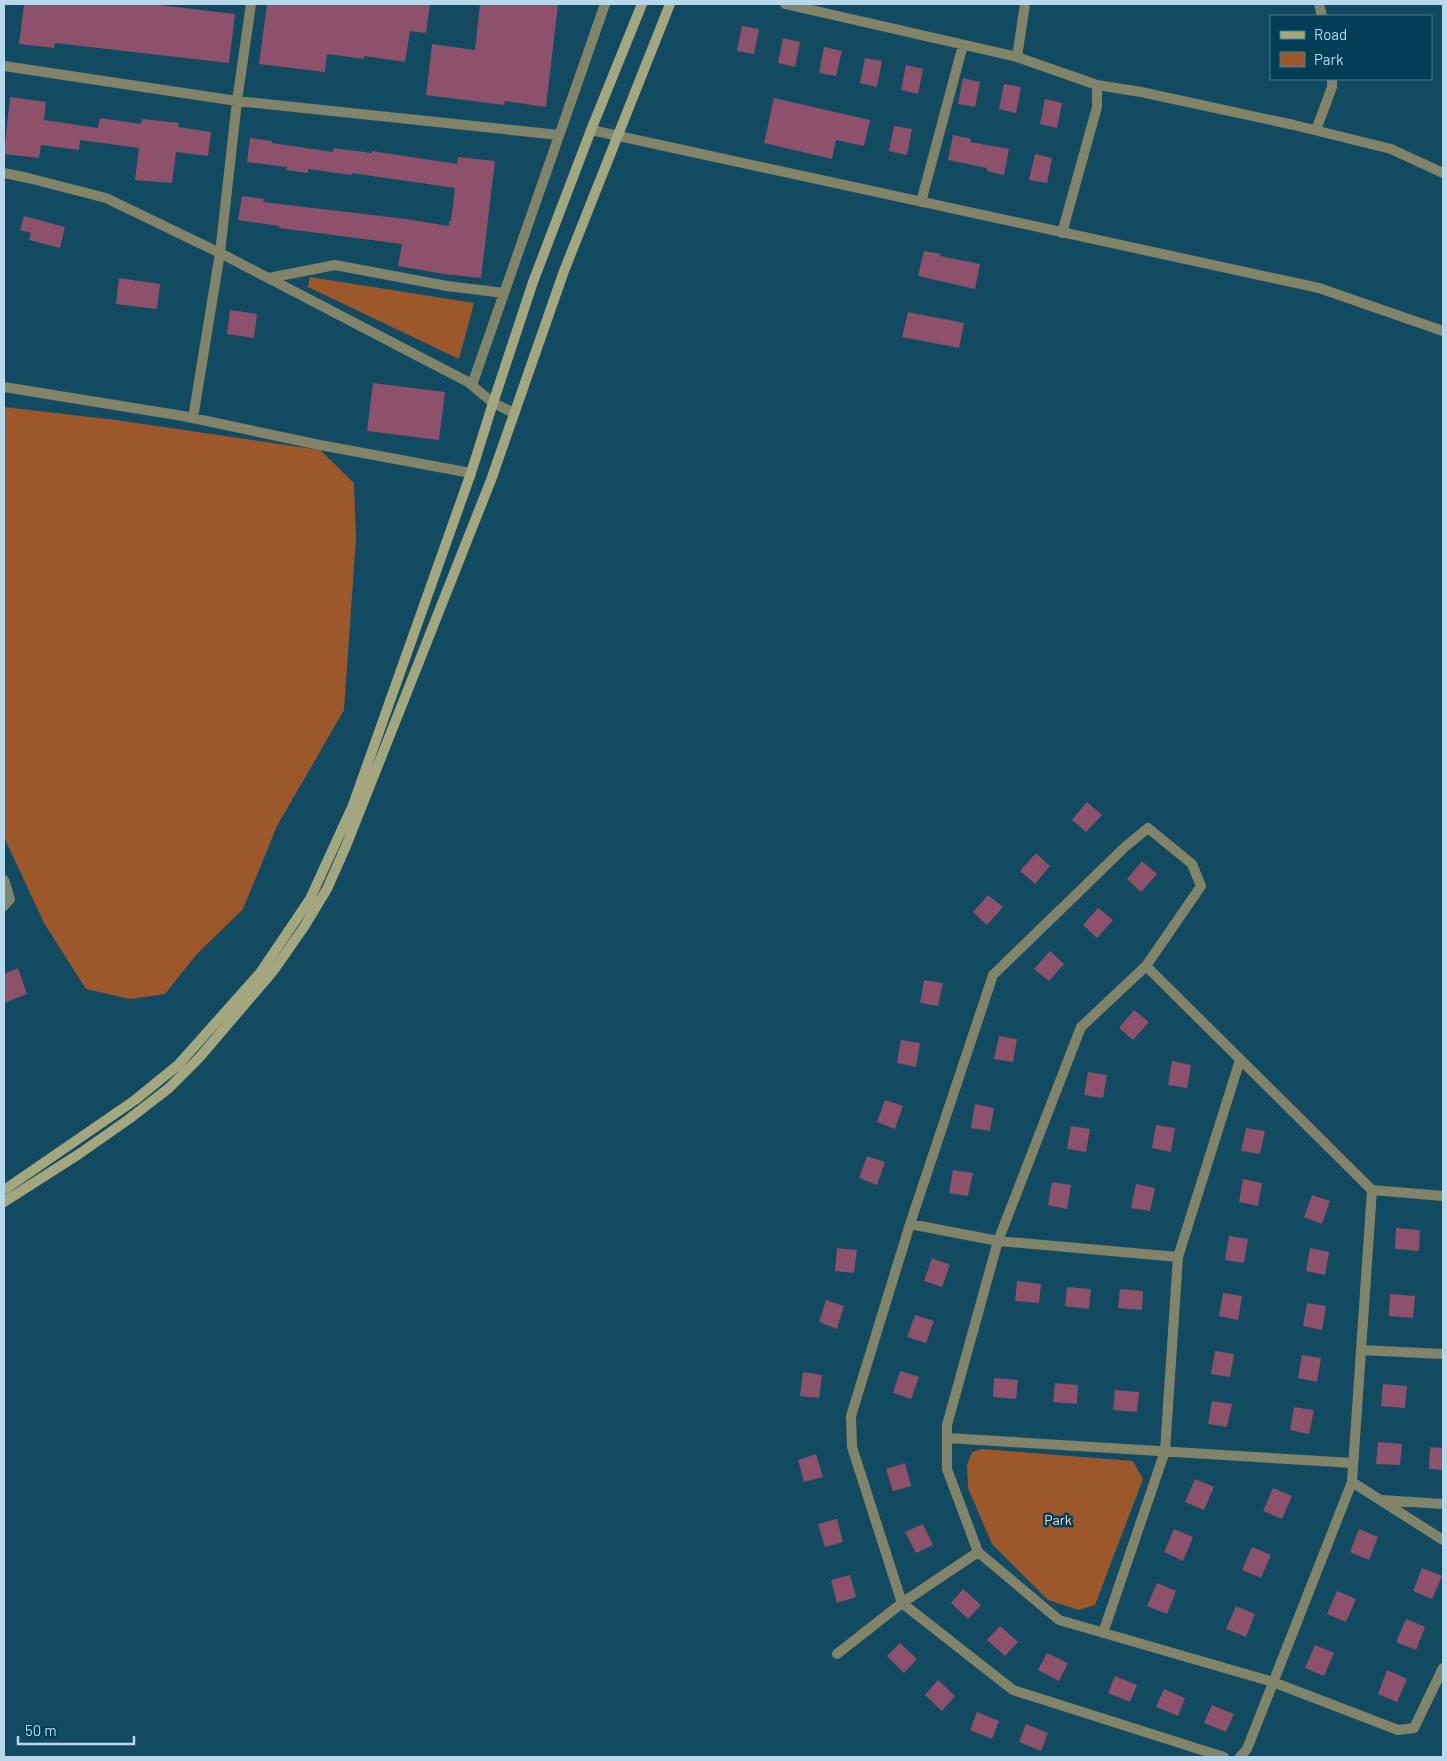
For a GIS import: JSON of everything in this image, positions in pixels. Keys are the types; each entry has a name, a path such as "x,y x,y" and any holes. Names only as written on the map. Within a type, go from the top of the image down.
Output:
{"main road":[{"path":"4,1190 135,1100 178,1065 260,973 310,899 353,805 471,473 533,282 642,4"},
{"path":"4,1202 79,1154 168,1088 199,1058 274,970 304,927 327,889 346,846 491,480 564,271 670,4"}],"street":[{"path":"193,418 220,253 237,100 251,4"},
{"path":"472,385 605,4"},
{"path":"785,4 1016,57 1097,85 1141,92 1316,130 1391,149 1443,173"},
{"path":"1016,57 1025,4"},
{"path":"921,202 962,45"},
{"path":"4,66 237,100 559,135"},
{"path":"1316,130 1332,87 1332,80"},
{"path":"1062,233 1097,107 1097,85"},
{"path":"591,130 1319,288 1443,331"},
{"path":"4,173 106,198 269,278 472,385 493,403 514,412"},
{"path":"269,278 335,265 447,286 504,293"},
{"path":"4,387 193,418 329,447 471,473"},
{"path":"1224,1757 1013,1690 902,1603 852,1448 851,1416 910,1224 993,975 1125,847 1148,828 1192,864 1201,886 1146,966 1081,1027 998,1241 947,1425 947,1468 978,1552 1060,1620 1273,1682 1398,1730 1414,1728 1443,1668"},
{"path":"4,880 10,899 4,906"},
{"path":"1146,966 1372,1190 1443,1196"},
{"path":"1103,1633 1165,1451 1178,1258 1240,1060"},
{"path":"1240,1757 1247,1748 1352,1482 1372,1190"},
{"path":"910,1224 998,1241 1178,1258"},
{"path":"1361,1350 1443,1354"},
{"path":"947,1438 1353,1463"},
{"path":"1352,1482 1443,1540"},
{"path":"1381,1500 1443,1504"},
{"path":"837,1654 902,1603 978,1552"}],"green space":[{"path":"310,277 474,303 459,359 308,287"},
{"path":"4,407 116,420 320,450 354,483 356,538 344,710 277,826 243,909 196,955 165,994 130,999 86,989 44,923 4,837"},
{"name":"Park","path":"982,1449 1133,1461 1143,1479 1095,1605 1079,1610 1048,1600 992,1544 968,1488 967,1465 972,1452"}],"building":[{"path":"24,4 151,4 235,14 229,63 55,43 54,48 19,44"},
{"path":"267,4 430,4 426,33 410,31 405,62 364,56 364,59 327,54 325,72 259,64"},
{"path":"480,4 558,4 546,107 505,101 504,105 426,95 432,44 475,50"},
{"path":"742,26 759,29 754,54 737,51"},
{"path":"783,38 800,42 795,67 778,63"},
{"path":"824,47 842,51 836,76 819,73"},
{"path":"865,58 882,61 877,87 860,83"},
{"path":"906,65 923,69 918,94 901,90"},
{"path":"963,78 980,82 975,107 958,104"},
{"path":"1004,84 1021,87 1016,113 999,109"},
{"path":"10,97 46,102 44,120 98,128 100,118 141,124 142,119 179,123 178,127 211,132 208,156 176,152 172,183 135,180 139,148 80,140 79,150 41,145 39,158 4,154"},
{"path":"774,98 870,120 864,146 836,140 832,159 764,143"},
{"path":"1045,99 1062,103 1057,128 1040,124"},
{"path":"894,126 912,129 907,155 889,151"},
{"path":"953,135 971,139 970,142 1009,149 1004,175 987,171 987,168 948,160"},
{"path":"250,138 333,152 333,148 372,153 372,151 457,164 458,157 495,161 481,278 398,266 402,244 279,228 279,226 238,220 242,196 264,199 263,202 449,226 449,221 451,221 455,188 352,173 352,175 308,169 308,173 286,170 287,167 247,162"},
{"path":"1035,154 1052,158 1047,183 1029,180"},
{"path":"24,216 65,227 60,248 29,240 31,233 20,230"},
{"path":"924,251 980,264 975,289 918,276"},
{"path":"119,278 160,284 157,309 116,304"},
{"path":"230,310 257,314 254,338 227,334"},
{"path":"908,312 964,323 959,348 902,337"},
{"path":"373,383 445,392 439,440 367,431"},
{"path":"1087,802 1102,815 1086,832 1072,820"},
{"path":"1036,853 1050,866 1035,884 1020,871"},
{"path":"1142,861 1157,874 1141,892 1127,879"},
{"path":"988,895 1003,907 987,925 973,912"},
{"path":"1098,908 1113,920 1097,938 1083,925"},
{"path":"1050,951 1064,964 1049,981 1034,969"},
{"path":"18,968 27,994 4,1003 4,974"},
{"path":"924,980 943,983 938,1006 920,1003"},
{"path":"1134,1010 1149,1022 1133,1040 1119,1028"},
{"path":"999,1036 1017,1039 1013,1062 994,1059"},
{"path":"901,1040 920,1043 916,1067 897,1063"},
{"path":"1172,1061 1191,1065 1187,1088 1168,1085"},
{"path":"1088,1072 1107,1075 1103,1098 1084,1095"},
{"path":"885,1100 903,1106 895,1129 877,1122"},
{"path":"975,1104 994,1108 990,1131 971,1128"},
{"path":"1156,1125 1175,1128 1171,1152 1152,1148"},
{"path":"1071,1126 1090,1129 1086,1152 1067,1149"},
{"path":"1246,1128 1265,1131 1260,1154 1241,1151"},
{"path":"867,1156 885,1162 877,1185 859,1178"},
{"path":"953,1170 973,1173 968,1196 949,1193"},
{"path":"1243,1179 1262,1183 1258,1206 1239,1202"},
{"path":"1052,1182 1071,1185 1067,1209 1048,1205"},
{"path":"1136,1184 1155,1188 1150,1211 1131,1208"},
{"path":"1312,1195 1330,1201 1322,1224 1304,1217"},
{"path":"1396,1228 1420,1230 1419,1251 1395,1249"},
{"path":"1229,1236 1248,1239 1244,1263 1225,1260"},
{"path":"837,1248 857,1250 854,1273 835,1271"},
{"path":"1310,1248 1329,1252 1325,1275 1306,1271"},
{"path":"932,1258 950,1265 942,1287 924,1281"},
{"path":"1017,1281 1041,1284 1039,1303 1015,1301"},
{"path":"1067,1287 1091,1289 1089,1309 1065,1306"},
{"path":"1120,1289 1143,1291 1142,1310 1118,1308"},
{"path":"1223,1293 1242,1296 1238,1320 1219,1316"},
{"path":"1390,1294 1415,1296 1413,1318 1389,1316"},
{"path":"826,1300 844,1306 837,1329 819,1322"},
{"path":"1307,1303 1326,1306 1322,1330 1303,1326"},
{"path":"915,1315 934,1321 926,1343 907,1337"},
{"path":"1215,1351 1234,1354 1230,1377 1211,1374"},
{"path":"1302,1355 1321,1358 1317,1382 1298,1378"},
{"path":"900,1371 919,1377 911,1399 893,1393"},
{"path":"803,1372 822,1375 819,1398 800,1396"},
{"path":"994,1378 1018,1380 1016,1399 993,1397"},
{"path":"1055,1383 1078,1385 1077,1404 1053,1402"},
{"path":"1383,1384 1407,1386 1405,1408 1381,1406"},
{"path":"1115,1390 1139,1392 1137,1412 1113,1410"},
{"path":"1212,1401 1232,1404 1227,1427 1208,1424"},
{"path":"1294,1407 1314,1410 1309,1434 1290,1430"},
{"path":"1378,1442 1402,1444 1400,1465 1376,1464"},
{"path":"1430,1447 1443,1448 1443,1470 1429,1469"},
{"path":"816,1454 823,1477 804,1482 798,1460"},
{"path":"905,1463 911,1486 893,1491 886,1469"},
{"path":"1195,1479 1214,1487 1204,1510 1185,1502"},
{"path":"1273,1488 1292,1496 1282,1519 1263,1511"},
{"path":"837,1519 843,1542 825,1547 818,1524"},
{"path":"923,1524 933,1545 916,1553 905,1532"},
{"path":"1174,1529 1193,1537 1183,1561 1164,1552"},
{"path":"1359,1529 1378,1537 1369,1560 1350,1552"},
{"path":"1252,1547 1271,1555 1261,1578 1242,1570"},
{"path":"1422,1568 1442,1576 1432,1599 1413,1591"},
{"path":"850,1575 856,1597 837,1603 831,1580"},
{"path":"1157,1583 1176,1591 1167,1614 1147,1606"},
{"path":"963,1589 981,1605 968,1619 951,1603"},
{"path":"1337,1591 1356,1599 1346,1622 1327,1614"},
{"path":"1236,1606 1255,1614 1246,1637 1226,1629"},
{"path":"1406,1619 1425,1627 1416,1650 1396,1642"},
{"path":"1000,1626 1018,1642 1005,1656 987,1640"},
{"path":"900,1643 917,1659 904,1673 887,1656"},
{"path":"1315,1645 1334,1653 1324,1676 1305,1668"},
{"path":"1047,1653 1068,1663 1059,1681 1038,1670"},
{"path":"1387,1670 1407,1679 1397,1702 1378,1694"},
{"path":"1115,1676 1137,1685 1130,1702 1108,1693"},
{"path":"938,1680 955,1696 942,1711 925,1695"},
{"path":"1164,1689 1185,1698 1178,1716 1156,1707"},
{"path":"1212,1705 1234,1714 1226,1732 1204,1723"},
{"path":"977,1712 999,1721 992,1739 970,1730"},
{"path":"1026,1724 1048,1733 1041,1751 1019,1742"}]}
